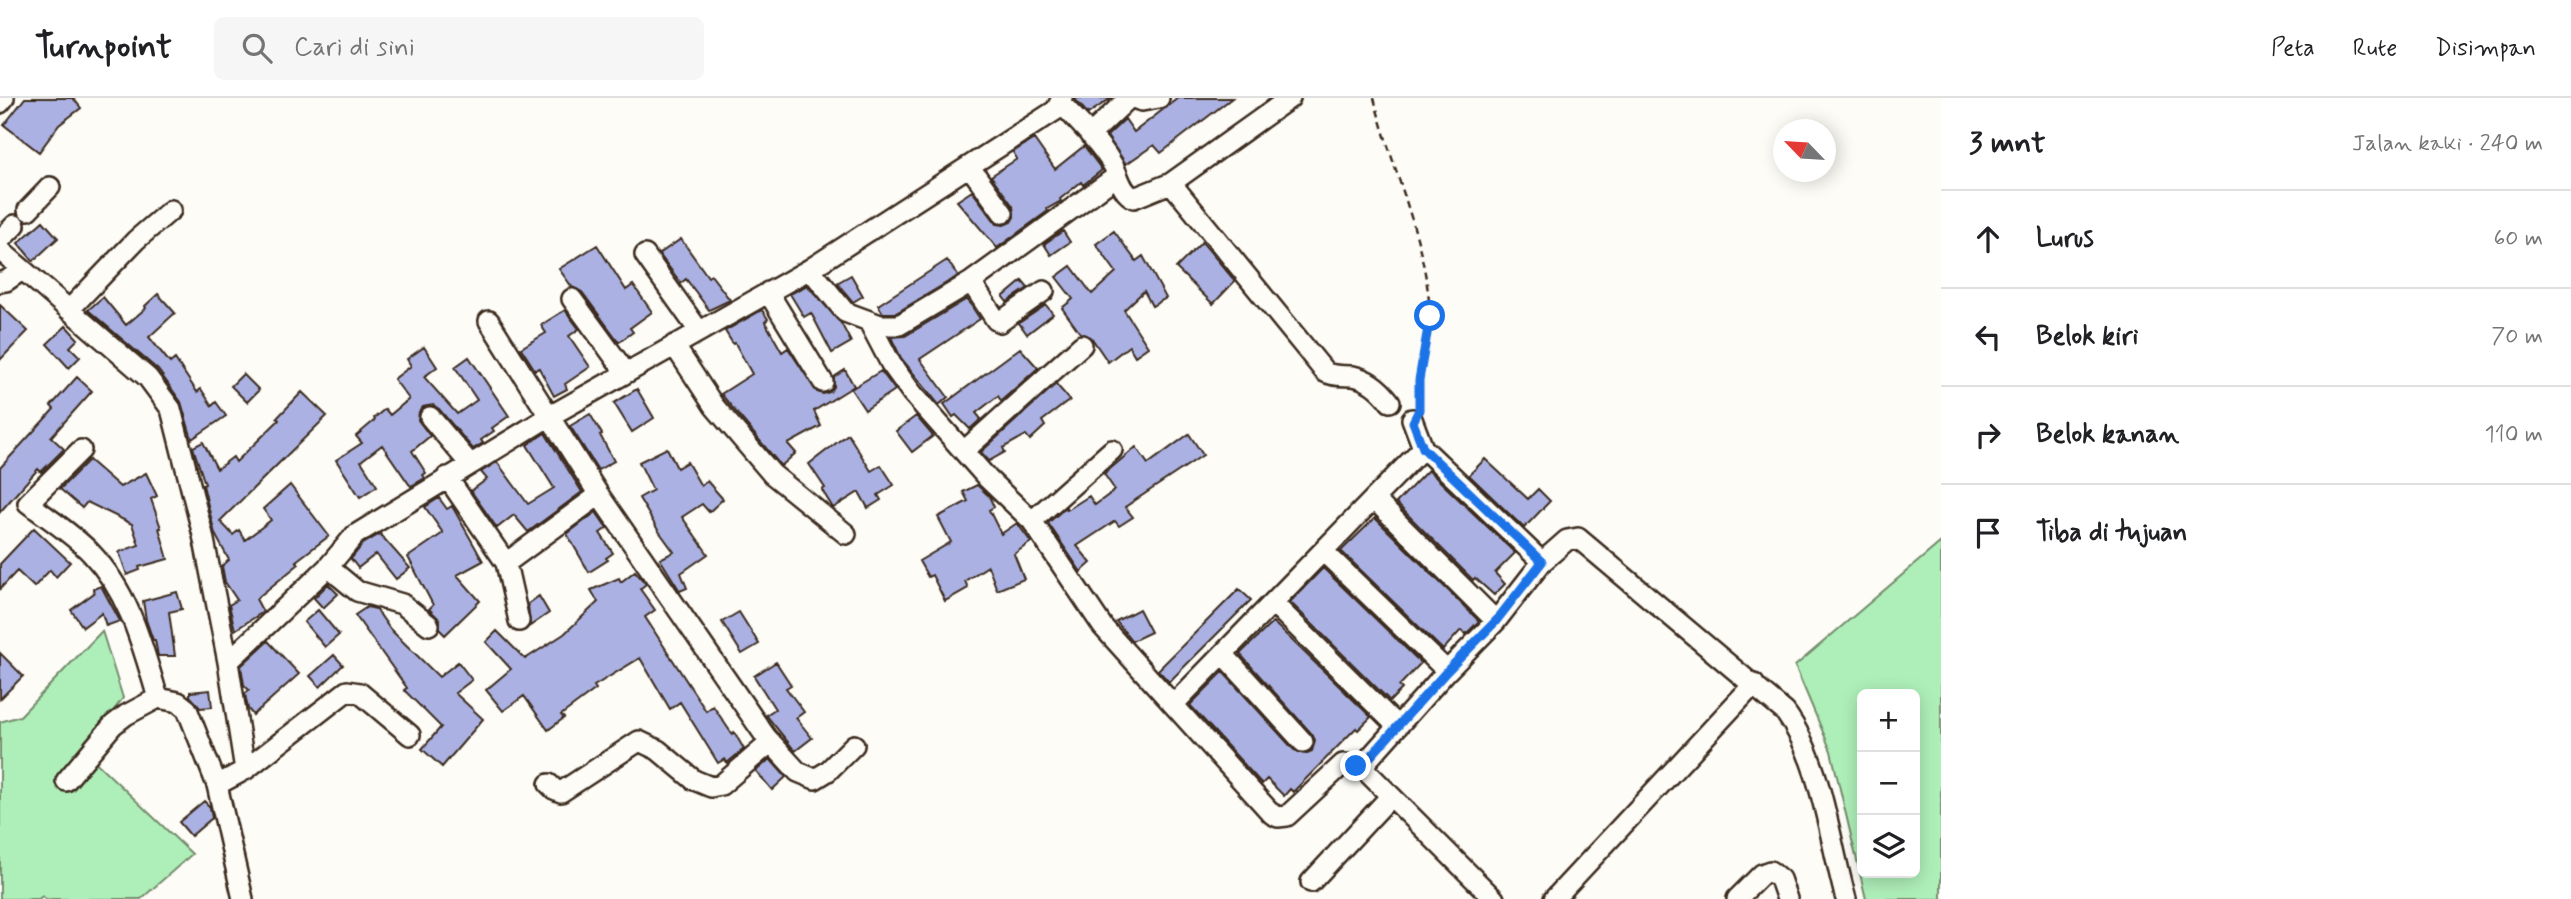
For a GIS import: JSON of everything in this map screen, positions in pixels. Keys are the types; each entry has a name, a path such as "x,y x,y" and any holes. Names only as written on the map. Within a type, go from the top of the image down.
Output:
{"street":[{"path":"0,103 5,98"},
{"path":"1090,135 1131,98 1142,101 1159,98"},
{"path":"228,662 328,567 355,535 550,416 810,269 1056,110 1061,100 1110,160 1116,176 1129,196 1134,198 1171,183 1290,98"},
{"path":"969,166 1003,213"},
{"path":"810,269 845,312 869,322 891,327 899,325 971,282 1116,176"},
{"path":"1171,183 1325,372 1332,376 1354,376 1363,379 1383,392 1390,402"},
{"path":"0,240 50,187"},
{"path":"69,310 136,240 171,210"},
{"path":"0,250 11,277 69,310 148,378 171,409 203,535 228,662 230,778 243,899"},
{"path":"645,255 699,331"},
{"path":"971,282 1000,322 1044,291"},
{"path":"768,292 822,382"},
{"path":"572,299 626,373"},
{"path":"489,321 599,495 771,742 798,772 815,779 828,771 854,745"},
{"path":"869,322 891,364 912,393 988,479 1032,521 1103,627 1272,814 1278,817 1287,816 1343,764 1361,766 1494,899"},
{"path":"674,345 714,406 772,474 846,534"},
{"path":"964,451 1082,345"},
{"path":"430,417 470,464"},
{"path":"1413,421 1423,448 1542,562"},
{"path":"1174,704 1423,448"},
{"path":"81,450 28,503 91,553 122,596 138,629 158,698"},
{"path":"1032,521 1112,450"},
{"path":"447,477 506,563 519,621"},
{"path":"506,563 599,495"},
{"path":"1374,499 1496,621"},
{"path":"1361,766 1396,725 1496,621 1542,562 1567,540 1578,538 1785,712 1800,733 1816,779 1845,899"},
{"path":"1323,551 1447,671"},
{"path":"328,567 358,591 402,604 429,625"},
{"path":"1273,603 1396,725"},
{"path":"1223,654 1303,741"},
{"path":"1554,899 1754,684"},
{"path":"230,778 348,691 360,693 410,735"},
{"path":"66,781 113,725 158,698 169,698 187,709 230,778"},
{"path":"549,784 561,792 639,741 658,750 703,786 720,785 771,742"},
{"path":"1311,882 1390,797"},
{"path":"1737,899 1762,874 1770,871 1780,879 1787,899"}],"path":[{"path":"1374,98 1385,143 1415,229 1427,286 1430,316 1419,380 1419,410 1413,421"}],"green space":[{"path":"1941,542 1941,899 1866,899 1861,878 1920,878 1920,689 1857,689 1857,861 1831,751 1795,666"},
{"path":"102,631 123,698 83,750 192,854 141,899 46,899 42,896 39,899 0,899 0,722 20,716"}],"building":[{"path":"25,98 73,98 81,108 59,125 39,152 4,125"},
{"path":"1074,98 1111,98 1088,114"},
{"path":"1178,98 1232,98 1161,153 1154,145 1126,164 1107,136 1125,119 1134,132"},
{"path":"1034,139 1055,169 1084,146 1102,170 1083,185 1081,182 1060,199 1061,201 997,248 957,201 972,191 997,224 1011,222 1014,217 1013,206 991,176 1017,159 1013,152"},
{"path":"43,221 58,238 33,261 18,243"},
{"path":"1063,231 1070,242 1051,255 1044,244"},
{"path":"1114,231 1136,261 1143,256 1166,298 1152,306 1144,291 1124,310 1148,347 1135,356 1129,346 1108,362 1091,337 1080,333 1062,308 1073,299 1056,277 1071,266 1092,294 1116,272 1096,244"},
{"path":"681,239 708,277 711,275 730,300 709,310 686,279 681,283 659,254"},
{"path":"1202,242 1235,281 1213,304 1176,268"},
{"path":"597,245 626,290 633,285 652,312 630,328 633,332 619,342 582,292 572,287 559,269"},
{"path":"947,260 958,276 896,313 883,313 878,305"},
{"path":"851,275 863,296 853,302 837,283"},
{"path":"1022,281 1028,288 1007,302 1003,297"},
{"path":"807,285 841,323 851,342 832,353 811,313 804,317 790,294"},
{"path":"158,294 175,313 149,337 170,363 175,359 197,392 201,389 212,406 216,402 226,416 192,439 181,402 158,370 88,310 103,297 126,325"},
{"path":"967,299 980,319 920,359 948,397 939,405 901,358 891,337 905,336"},
{"path":"0,305 28,331 0,360"},
{"path":"1046,305 1053,314 1027,334 1019,323"},
{"path":"565,310 579,329 569,336 590,367 565,384 567,389 554,396 539,368 535,370 521,348 546,333 541,325"},
{"path":"762,310 768,319 765,322 782,352 788,348 817,392 830,392 834,387 834,377 845,370 854,386 814,411 821,426 788,444 796,453 781,466 721,394 752,374 725,331"},
{"path":"66,326 78,339 70,347 80,357 69,368 47,344"},
{"path":"424,347 437,367 424,377 457,414 477,400 455,367 469,357 509,416 492,428 494,431 473,449 439,409 433,405 423,407 418,420 430,436 412,451 426,473 423,475 425,478 411,486 382,445 361,461 377,486 360,497 336,460 362,443 356,436 375,420 374,418 385,409 390,415 409,399 394,379 411,366 407,359"},
{"path":"1020,348 1038,368 1001,401 998,396 976,413 981,419 970,429 956,415 953,417 944,404"},
{"path":"881,371 895,390 865,410 851,389"},
{"path":"243,374 259,390 247,402 231,386"},
{"path":"77,377 92,391 51,437 64,449 41,472 38,469 0,512 0,468 54,409 51,406"},
{"path":"1056,384 1070,400 1042,421 1045,426 1030,440 1026,435 1003,448 1005,452 989,461 981,452"},
{"path":"637,389 654,418 632,432 614,403"},
{"path":"302,392 327,416 220,521 233,535 239,530 245,540 271,520 263,509 290,485 329,536 296,561 299,564 256,599 263,612 235,630 229,605 237,600 225,582 222,566 229,560 215,534 203,485 205,484 193,447 203,442 217,469 233,457 236,462 279,420 277,418"},
{"path":"590,414 614,461 598,470 570,426"},
{"path":"916,416 933,436 912,452 896,431"},
{"path":"545,433 582,492 528,532 514,515 497,528 471,491 487,479 481,472 497,462 528,504 554,488 527,445"},
{"path":"848,434 871,471 881,465 894,485 878,495 881,500 868,508 859,492 833,508 822,490 825,488 809,464"},
{"path":"1189,434 1203,455 1125,507 1133,517 1119,526 1115,521 1077,546 1091,563 1081,572 1048,523 1066,507 1067,510 1089,496 1095,505 1115,490 1104,474 1136,447 1148,464"},
{"path":"667,448 677,468 687,462 701,486 707,481 723,499 709,512 702,504 682,517 708,554 681,573 687,588 680,591 660,559 674,552 639,498 653,490 639,462"},
{"path":"1485,459 1528,499 1538,489 1550,501 1524,528 1469,475"},
{"path":"89,460 120,487 146,473 157,496 151,499 168,559 139,567 140,570 127,575 119,552 139,545 132,524 87,502 82,508 60,489"},
{"path":"1428,470 1515,553 1495,573 1505,584 1494,595 1475,578 1473,580 1396,503"},
{"path":"977,485 989,496 994,507 989,510 1001,534 1017,523 1031,542 1014,554 1024,579 997,590 988,566 965,581 968,588 945,601 932,575 928,577 919,561 951,542 938,517 968,501 963,492"},
{"path":"439,498 447,509 452,506 483,561 457,575 480,601 445,635 440,630 440,620 429,609 433,605 408,557 443,533 425,507"},
{"path":"596,512 607,528 600,533 613,553 606,558 608,560 589,572 567,534"},
{"path":"1375,518 1479,621 1466,634 1461,630 1443,650 1341,551"},
{"path":"34,528 70,562 56,577 50,570 34,587 17,571 0,589 0,564"},
{"path":"380,534 410,568 396,579 376,554 358,568 351,559 363,544"},
{"path":"1323,568 1421,663 1399,686 1402,689 1390,701 1290,602"},
{"path":"635,571 646,584 640,589 655,610 645,617 706,711 713,706 744,749 727,763 725,759 718,763 680,702 670,709 640,658 594,686 596,689 561,715 564,718 548,730 524,696 503,711 486,690 511,669 486,642 497,631 525,659 564,634 598,602 591,590 619,578 621,582"},
{"path":"328,584 338,594 323,608 314,598"},
{"path":"101,586 120,621 106,626 102,613 83,627 71,610 94,593 93,589"},
{"path":"1239,589 1251,600 1169,682 1158,670"},
{"path":"177,592 182,609 169,612 175,656 158,656 155,640 146,620 143,601"},
{"path":"539,596 549,613 530,626 528,604"},
{"path":"367,607 376,609 390,629 439,677 458,662 472,680 455,693 483,719 442,767 422,749 441,727 404,690 407,688 355,615"},
{"path":"1139,609 1151,632 1132,641 1116,621"},
{"path":"318,610 339,635 325,647 304,622"},
{"path":"739,612 759,644 742,654 722,622"},
{"path":"1273,622 1371,717 1358,730 1356,728 1293,792 1290,789 1284,796 1267,779 1262,784 1190,705 1223,672 1294,750 1305,754 1312,751 1315,740 1312,734 1240,654"},
{"path":"268,641 299,674 253,715 248,709 245,694 249,690 244,685 241,666"},
{"path":"0,653 23,676 0,699"},
{"path":"334,655 343,665 320,687 310,676"},
{"path":"776,662 791,685 786,688 804,712 796,718 812,738 795,751 766,715 775,709 754,676"},
{"path":"210,690 212,707 200,708 190,696 190,692"},
{"path":"770,759 786,777 772,790 756,771"},
{"path":"204,801 210,807 212,818 191,836 179,822"}],"route":[{"path":"1356,766 1364,764 1396,725 1496,621 1542,562 1423,448 1413,422 1419,410 1419,380 1430,316"}]}
